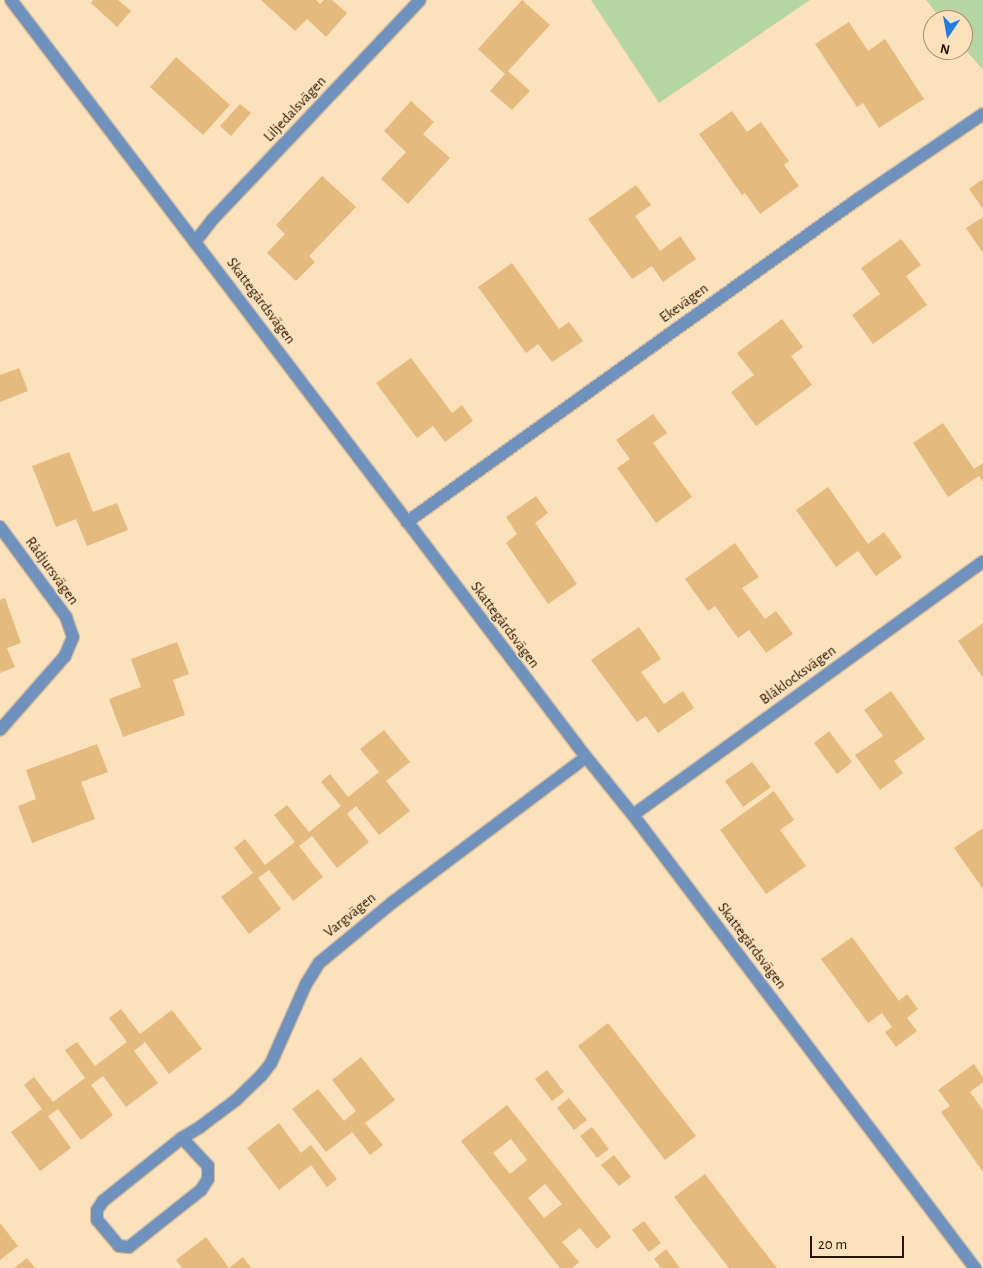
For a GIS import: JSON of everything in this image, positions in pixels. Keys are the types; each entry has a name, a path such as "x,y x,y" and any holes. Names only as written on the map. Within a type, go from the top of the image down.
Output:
{"street":[{"name":"Skattegårdsvägen","path":"11,0 586,757 633,815 975,1268"},
{"name":"Liljedalsvägen","path":"195,242 213,219 420,0"},
{"name":"Ekevägen","path":"407,522 804,238 983,114"},
{"name":"Rådjursvägen","path":"0,527 66,617 73,637 65,656 0,730"},
{"name":"Blåklocksvägen","path":"633,815 983,562"},
{"name":"Vargvägen","path":"182,1138 208,1166 208,1179 201,1190 129,1247 119,1246 96,1220 97,1210 103,1201 182,1138 200,1128 236,1100 261,1076 284,1037 306,984 319,963 336,947 586,757"}],"green space":[{"path":"591,0 810,0 659,103"},
{"path":"926,0 983,0 983,70 973,58 973,10 934,10"}],"building":[{"path":"93,0 118,0 131,11 117,27 91,3"},
{"path":"261,0 316,0 320,4 324,0 332,0 347,13 326,37 307,19 295,31"},
{"path":"522,0 550,25 508,71 530,91 512,110 490,91 505,74 478,49"},
{"path":"849,22 868,51 885,39 924,99 879,128 863,103 857,107 815,44"},
{"path":"176,57 230,105 203,135 150,87"},
{"path":"411,101 434,122 423,134 450,158 408,204 381,179 406,152 384,131"},
{"path":"240,104 251,113 231,136 220,126"},
{"path":"732,111 747,132 761,122 789,161 784,165 799,186 760,214 745,193 742,195 699,134"},
{"path":"322,176 356,207 309,256 315,262 296,281 267,253 285,234 276,225"},
{"path":"983,179 983,209 969,189"},
{"path":"636,185 651,205 635,216 660,251 680,236 696,259 663,282 652,266 632,279 588,219"},
{"path":"983,217 983,253 966,228"},
{"path":"901,239 921,265 906,276 927,305 873,344 852,315 880,294 861,268"},
{"path":"512,263 559,329 569,322 583,341 552,362 538,344 526,353 478,287"},
{"path":"782,319 803,347 791,356 812,385 756,426 731,392 754,375 737,353"},
{"path":"411,358 452,413 462,405 473,421 445,442 433,426 417,438 376,383"},
{"path":"19,368 28,391 0,402 0,375"},
{"path":"653,414 667,433 653,443 692,497 656,523 617,468 630,459 616,440"},
{"path":"943,423 974,469 983,463 983,482 979,476 948,497 913,443"},
{"path":"69,452 93,512 117,503 128,530 87,546 76,519 56,527 32,466"},
{"path":"828,487 868,544 884,532 902,557 876,576 858,551 836,567 796,510"},
{"path":"536,496 548,513 535,523 577,584 548,604 506,543 517,534 506,517"},
{"path":"735,543 759,577 742,588 765,619 776,611 793,634 766,653 749,630 738,638 715,606 708,611 685,579"},
{"path":"5,598 21,643 7,648 15,667 0,673 0,600"},
{"path":"983,623 983,678 958,641"},
{"path":"639,627 661,659 641,672 664,704 683,691 694,708 658,733 646,716 637,722 591,660"},
{"path":"177,642 189,674 173,680 185,715 123,737 109,699 141,687 131,659"},
{"path":"891,691 925,739 894,761 903,773 880,790 855,755 883,736 864,710"},
{"path":"384,730 410,762 386,781 410,811 379,835 356,806 347,814 369,842 337,868 312,836 299,846 323,877 293,901 269,870 258,878 281,909 249,934 221,897 253,873 234,848 245,839 265,865 295,842 274,815 287,805 309,832 341,806 321,782 330,774 348,797 379,772 360,749"},
{"path":"829,731 852,762 837,774 814,743"},
{"path":"97,744 108,772 81,782 95,819 32,843 18,806 36,799 26,770"},
{"path":"752,762 771,787 743,807 725,781"},
{"path":"774,791 794,820 780,830 806,866 766,894 720,830"},
{"path":"983,828 983,889 954,848"},
{"path":"852,937 899,1001 907,994 918,1009 907,1018 917,1031 896,1047 885,1032 892,1027 882,1013 868,1023 821,959"},
{"path":"121,1009 140,1034 172,1010 202,1049 169,1074 145,1042 134,1051 158,1083 126,1107 103,1076 91,1085 113,1115 81,1140 58,1109 48,1116 71,1148 40,1171 11,1132 42,1109 24,1085 34,1077 53,1102 85,1078 65,1050 77,1042 95,1066 127,1042 109,1018"},
{"path":"608,1023 696,1136 665,1160 578,1046"},
{"path":"361,1057 395,1100 365,1123 383,1145 370,1155 352,1132 326,1152 292,1109 318,1089 344,1121 356,1111 332,1080"},
{"path":"974,1064 983,1078 983,1082 970,1092 983,1110 983,1172 941,1112 950,1106 938,1090"},
{"path":"547,1070 564,1092 552,1101 535,1079"},
{"path":"569,1098 587,1120 574,1130 557,1108"},
{"path":"507,1105 611,1237 597,1249 580,1228 562,1242 579,1262 572,1268 560,1268 461,1141","holes":["511,1139 527,1160 510,1174 493,1153","545,1184 562,1204 544,1218 528,1198"]},
{"path":"279,1123 301,1153 311,1145 337,1179 327,1187 311,1165 279,1190 247,1148"},
{"path":"592,1127 609,1149 597,1158 580,1136"},
{"path":"614,1155 631,1177 619,1186 601,1165"},
{"path":"705,1174 777,1268 729,1268 696,1226 674,1197"},
{"path":"644,1221 661,1243 649,1252 632,1230"},
{"path":"0,1223 18,1246 0,1260"},
{"path":"206,1237 229,1268 182,1268 176,1260"},
{"path":"666,1249 680,1268 661,1268 654,1259"},
{"path":"243,1257 251,1268 229,1268"},
{"path":"27,1258 35,1268 14,1268"}]}
